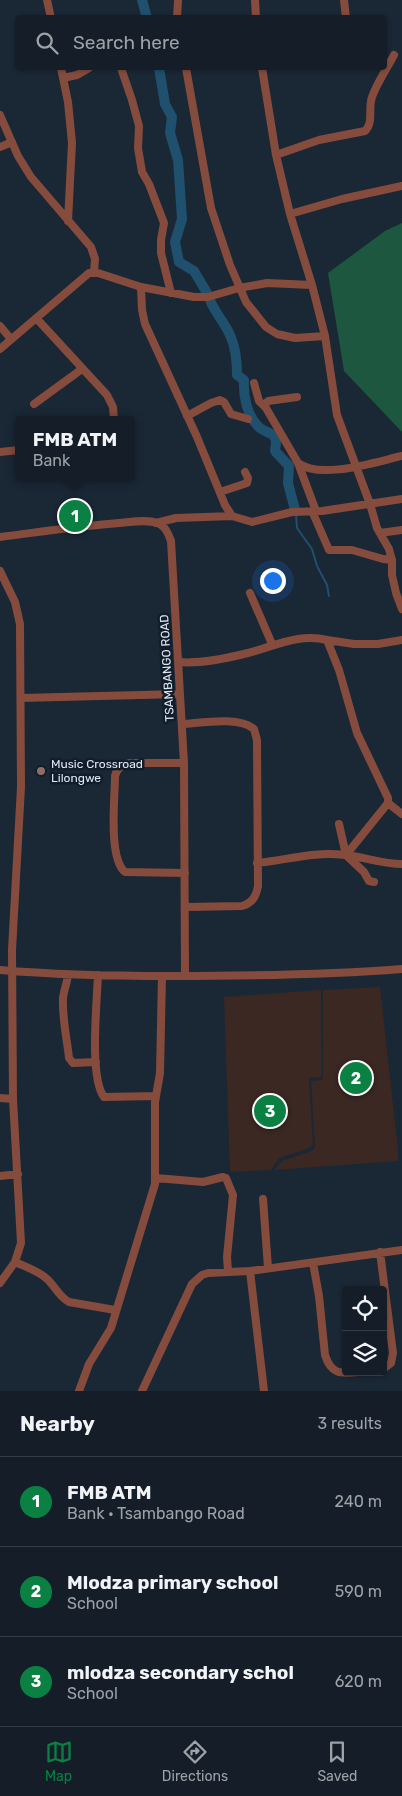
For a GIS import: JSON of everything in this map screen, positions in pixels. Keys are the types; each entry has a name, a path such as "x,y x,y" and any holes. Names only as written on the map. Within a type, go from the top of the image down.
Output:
{"street":[{"path":"47,0 50,15"},
{"path":"177,15 178,0"},
{"path":"255,0 256,15"},
{"path":"344,0 346,15"},
{"path":"387,69 394,55"},
{"path":"61,70 68,102 72,143 68,221"},
{"path":"63,78 85,70"},
{"path":"122,70 139,126 138,148 142,172 149,184 164,223 161,253 171,293"},
{"path":"186,70 211,208 239,288 246,302 270,331 290,337 325,336"},
{"path":"262,70 276,155 290,214 325,336 337,415 380,533 389,549 392,560 392,575 402,609"},
{"path":"276,155 319,140 365,131 370,124 371,100 386,70"},
{"path":"0,115 31,177 91,246 95,259 94,272"},
{"path":"0,147 12,142"},
{"path":"290,214 342,199 402,186"},
{"path":"0,349 86,276 94,272 141,287 171,293 208,297 239,288 268,283 312,286"},
{"path":"141,287 145,324 232,516"},
{"path":"37,319 107,394 113,407 114,416"},
{"path":"0,326 11,339"},
{"path":"34,404 82,369"},
{"path":"254,383 257,397 266,408 298,463 329,550 352,550 392,560"},
{"path":"266,408 265,404 268,401 297,397"},
{"path":"187,416 210,403 220,400 224,402 231,414 248,419"},
{"path":"0,452 15,450"},
{"path":"298,463 312,470 331,469 337,471 402,456"},
{"path":"220,492 247,483 248,478 245,472"},
{"path":"0,537 95,525 143,521 156,523 176,518 232,516 252,522 292,512 314,511 402,499"},
{"name":"TSAMBANGO ROAD","path":"156,523 165,528 171,541 179,662 184,763 185,976"},
{"path":"380,533 402,530"},
{"path":"0,571 15,602 20,624 22,787 12,950 14,1099 20,1243 15,1262 0,1283"},
{"path":"250,592 272,644"},
{"path":"179,662 194,662 240,655 272,644 311,637 354,644 378,644 402,640"},
{"path":"327,640 342,679 357,733 387,795 388,803 402,814"},
{"path":"21,698 180,694"},
{"path":"182,724 236,722 254,729 257,740 258,886 256,894 248,904 242,906 186,906"},
{"path":"184,763 130,763 116,770 114,847 122,869 126,872 186,873"},
{"path":"346,854 388,803"},
{"path":"339,824 346,854 364,872 368,881 374,882"},
{"path":"257,863 279,861 304,855 346,854 382,863 402,864"},
{"path":"0,970 68,975 185,976 303,975 402,969"},
{"path":"68,975 63,1007 69,1058 73,1063 96,1062"},
{"path":"98,975 96,1062 98,1085 104,1098 156,1096"},
{"path":"79,1391 89,1364 109,1332 150,1204 156,1178 156,1096 160,1073 162,976"},
{"path":"0,1098 14,1099"},
{"path":"0,1176 18,1174"},
{"path":"156,1178 204,1182 222,1177 226,1178 233,1195 227,1257 228,1271"},
{"path":"263,1199 268,1268"},
{"path":"142,1391 192,1284 202,1275 228,1271 250,1271 402,1250"},
{"path":"380,1252 393,1353 391,1363 387,1366"},
{"path":"15,1262 43,1275 63,1299 69,1302 115,1310"},
{"path":"313,1262 319,1296 325,1355 331,1368 342,1373"},
{"path":"250,1271 264,1391"}],"shaded area":[{"path":"380,987 398,1161 274,1170 282,1161 309,1152 315,1148 311,1081 321,1080 323,1077 323,990"},
{"path":"321,990 322,1077 309,1078 313,1145 307,1149 279,1158 271,1170 230,1172 224,997"}],"green space":[{"path":"402,223 402,432 344,371 328,273 385,231"}],"waterway":[{"path":"142,0 146,15"},
{"path":"159,70 165,104 172,117 170,133 178,160 182,219 175,242 179,262 194,271 207,293"},
{"path":"210,300 232,340 236,355 237,375 244,380 244,393 249,412 260,428 270,433 276,439 275,451 289,466 288,483 295,510"},
{"path":"296,515 297,528 312,549 317,566 327,585 329,596"}],"place":[{"name":"FMB ATM","path":"75,516"},
{"name":"Music Crossroad Lilongwe","path":"41,771"},
{"name":"Mlodza primary school","path":"356,1078"},
{"name":"mlodza secondary schol","path":"270,1111"}]}
